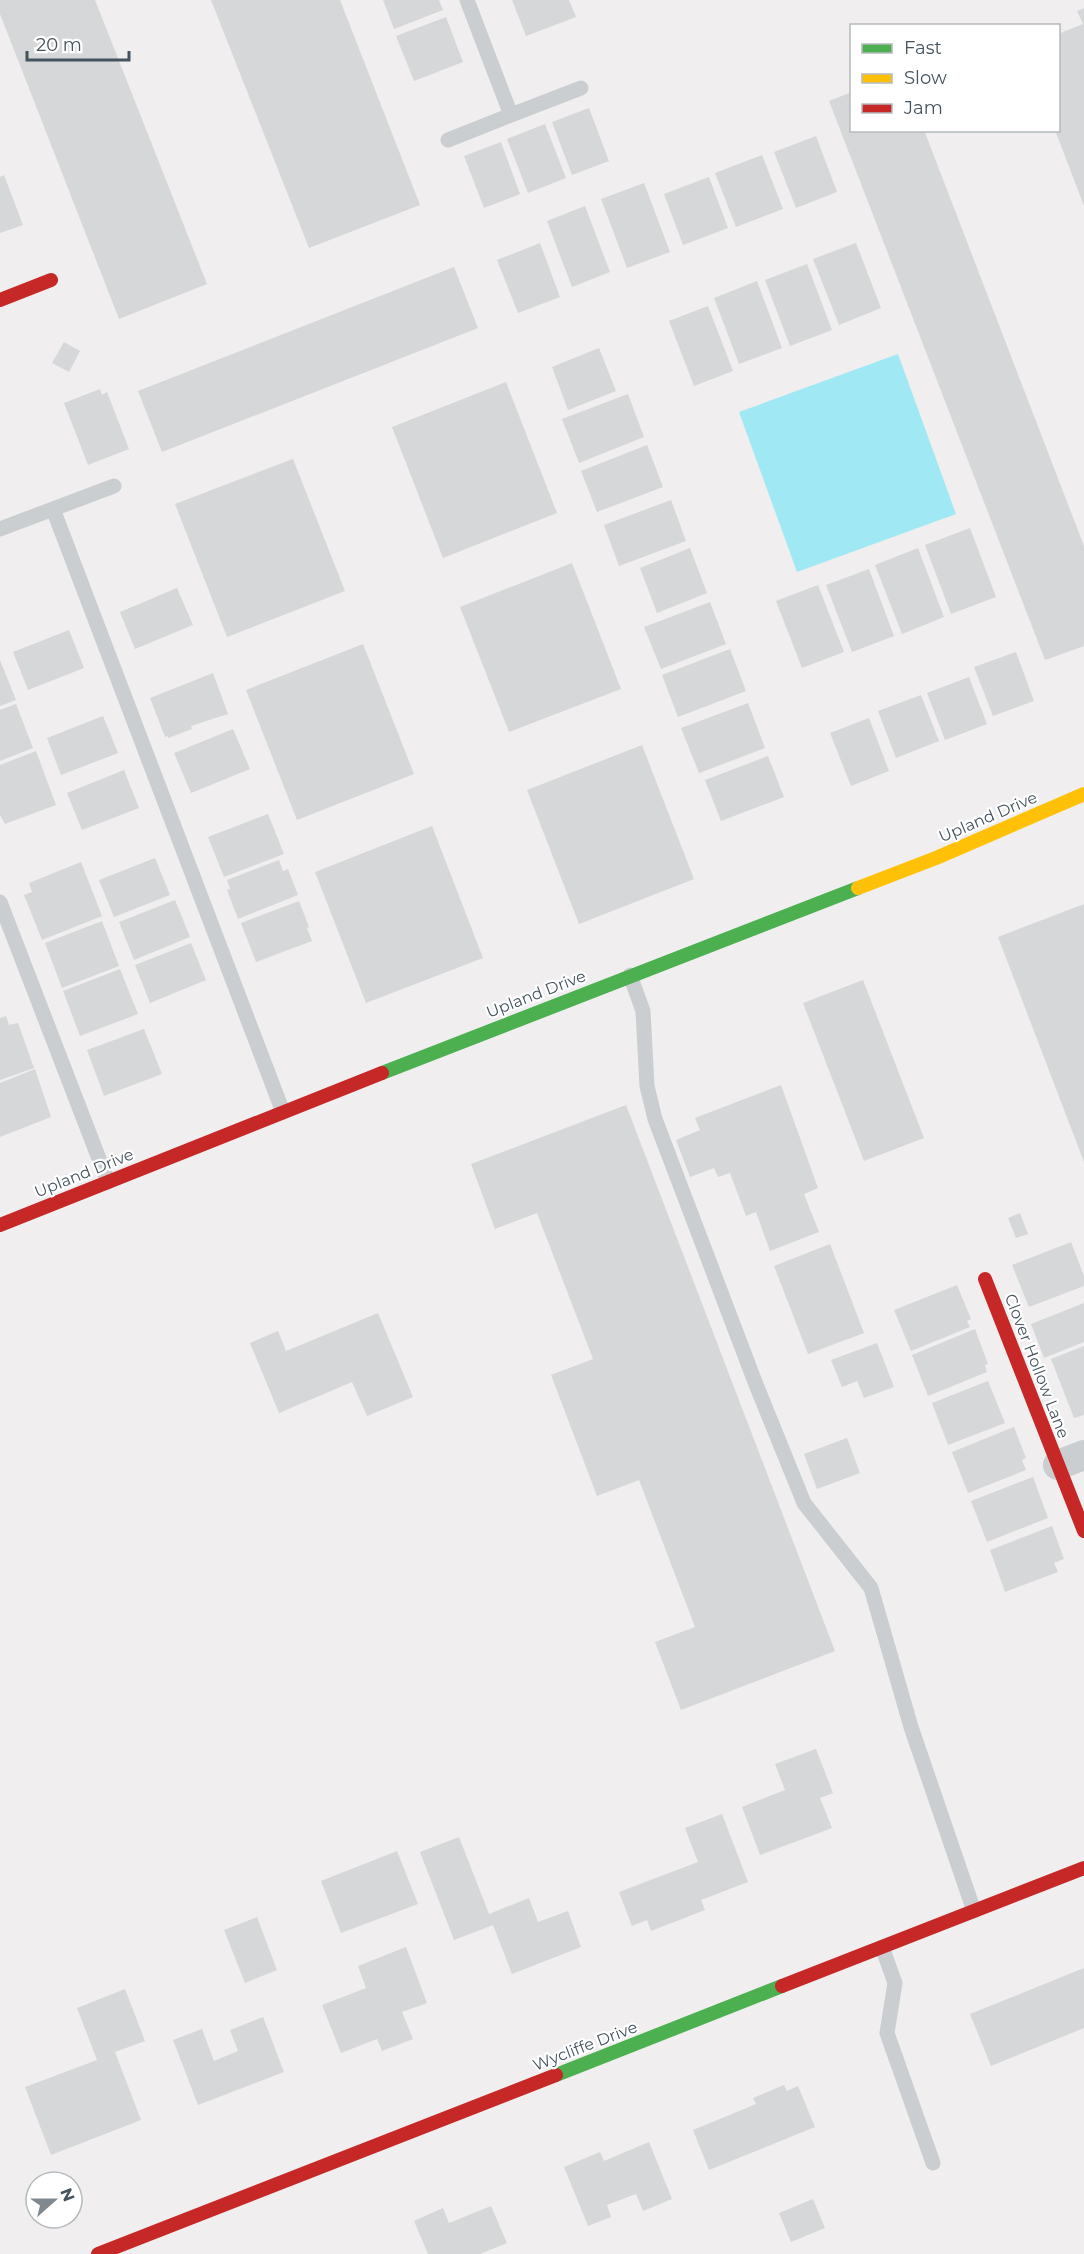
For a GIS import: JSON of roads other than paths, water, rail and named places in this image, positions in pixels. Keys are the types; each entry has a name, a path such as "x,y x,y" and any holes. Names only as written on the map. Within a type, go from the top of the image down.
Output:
{"street":[{"path":"0,300 51,280"},
{"name":"Upland Drive","path":"0,1225 630,975 936,858 1084,794"},
{"name":"Clover Hollow Lane","path":"985,1279 1071,1460 1084,1531"},
{"name":"Wycliffe Drive","path":"99,2254 1084,1868"}],"lane":[{"path":"467,0 511,115"},
{"path":"448,140 581,88"},
{"path":"0,529 114,486"},
{"path":"52,509 283,1112"},
{"path":"0,902 108,1182"},
{"path":"630,975 643,1011 646,1086 655,1119 755,1382 804,1503 871,1588 911,1727 974,1911"},
{"path":"882,1947 895,1983 886,2033 933,2163"}],"water":[{"path":"898,354 956,514 797,572 739,412"}]}
